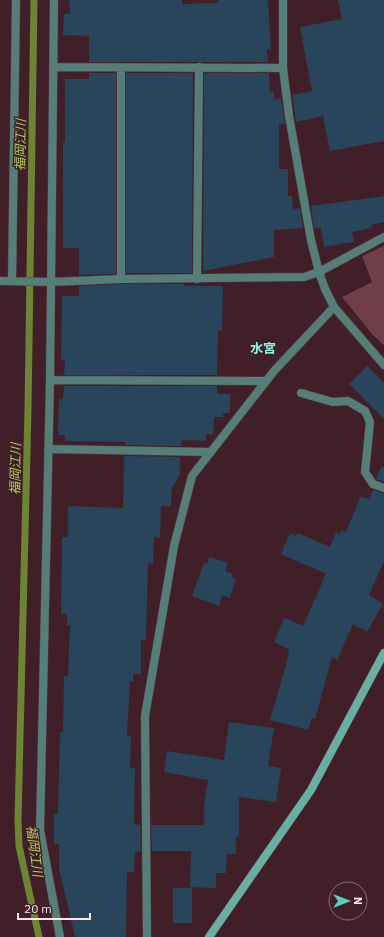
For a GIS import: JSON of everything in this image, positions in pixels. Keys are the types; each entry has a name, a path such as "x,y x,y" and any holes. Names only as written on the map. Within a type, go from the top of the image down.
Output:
{"street":[{"path":"16,0 16,281"},
{"path":"54,0 52,68 50,380 40,830 60,937"},
{"path":"283,0 283,68 292,132 311,240 319,272 334,307 384,365"},
{"path":"52,68 283,68"},
{"path":"197,279 198,68"},
{"path":"121,69 121,279"},
{"path":"0,281 50,282 121,279 304,277 319,272 384,237"},
{"path":"147,937 145,716 174,546 192,476 266,381 334,307"},
{"path":"50,380 266,381"},
{"path":"302,393 333,402 348,401 366,411 370,422 365,472 374,484 384,488"},
{"path":"48,448 211,452"},
{"path":"210,937 311,790 384,653"}],"shaded area":[{"path":"384,246 384,345 373,335 342,297 372,282 362,256"}],"building":[{"path":"69,0 182,0 182,4 218,3 218,0 268,0 271,49 267,49 268,62 89,62 89,36 63,35 64,14 70,14"},
{"path":"338,0 384,0 384,141 330,151 323,116 296,122 292,95 312,91 300,27 342,19"},
{"path":"89,73 116,73 116,274 79,275 79,248 63,248 63,142 65,142 65,79 89,79"},
{"path":"126,73 193,73 192,273 126,273"},
{"path":"204,73 269,73 270,92 274,92 274,99 281,98 285,124 279,125 279,169 288,169 288,196 292,196 293,210 300,208 303,228 274,230 274,257 203,271"},
{"path":"384,196 384,222 371,225 372,228 352,232 354,242 324,247 321,228 314,228 311,206"},
{"path":"184,284 185,286 223,286 222,331 218,331 217,375 64,375 65,360 61,360 62,296 79,296 79,286"},
{"path":"367,366 384,383 384,419 349,384"},
{"path":"64,386 217,386 217,394 230,394 230,413 223,413 223,417 214,417 213,434 206,434 206,441 182,440 181,446 125,445 125,442 65,441 65,435 58,435 59,399 63,399"},
{"path":"124,456 180,457 180,474 172,488 171,506 161,506 160,538 154,537 153,564 148,563 146,640 141,640 141,674 133,674 133,681 130,681 127,736 131,736 130,768 135,768 134,824 140,825 141,851 135,852 134,872 127,872 126,937 75,937 59,868 59,844 54,844 54,814 58,814 60,732 63,732 64,676 68,676 70,625 67,625 67,614 61,614 62,537 68,537 68,506 123,508"},
{"path":"381,467 384,467 384,482 376,479"},
{"path":"373,490 384,493 384,561 369,595 383,604 367,632 353,624 337,660 332,657 315,719 312,718 308,730 270,720 289,654 287,653 289,649 274,642 284,618 303,626 326,574 281,554 290,533 296,536 298,533 330,547 336,532 340,534 341,530 346,532 361,496 369,500"},
{"path":"209,557 228,563 225,571 233,574 232,578 236,579 230,598 222,595 219,606 192,596 204,563 207,564"},
{"path":"229,722 274,728 268,766 281,768 276,802 239,797 239,837 236,837 236,854 227,854 226,873 216,873 216,888 190,887 191,851 152,851 151,825 204,825 204,806 208,780 164,772 167,751 224,760"},
{"path":"173,888 192,888 192,923 173,923"}],"waterway":[{"name":"福岡江川","path":"34,0 28,410 18,820 19,846 39,937"}],"district":[{"name":"水宮","path":"263,348"}]}
